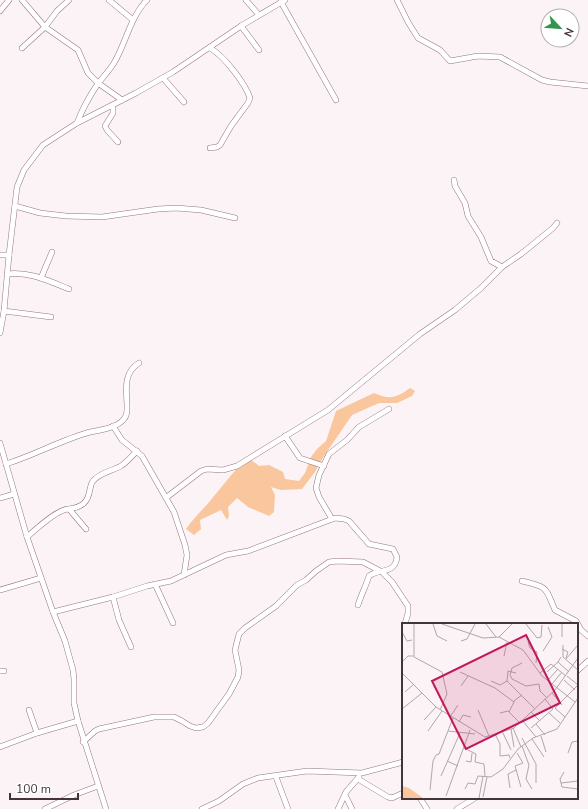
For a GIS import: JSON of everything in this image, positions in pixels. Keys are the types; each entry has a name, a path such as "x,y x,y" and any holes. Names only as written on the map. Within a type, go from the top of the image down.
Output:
{"street":[{"path":"0,11 9,0"},
{"path":"22,0 45,27 78,50 88,73 98,83 122,100"},
{"path":"22,48 45,27 57,11 69,0"},
{"path":"109,0 133,20"},
{"path":"77,123 90,95 98,83 106,76 114,62 138,9 147,0"},
{"path":"246,0 259,15"},
{"path":"397,0 418,38 440,50 450,61 478,56 500,58 542,80 588,86"},
{"path":"0,332 17,187 24,170 43,145 77,123 163,78 241,26 283,1 336,100"},
{"path":"241,26 259,50"},
{"path":"210,48 225,60 250,98 220,145 210,148"},
{"path":"163,78 184,102"},
{"path":"111,106 113,108 113,113 105,126 118,142"},
{"path":"454,180 455,186 465,204 468,216 481,237 491,261 502,267"},
{"path":"15,206 40,213 66,216 102,217 176,208 201,210 235,218"},
{"path":"167,497 201,471 207,469 223,470 237,466 328,410 420,334 455,310 481,288 502,267 527,249 557,223"},
{"path":"41,278 52,252"},
{"path":"0,255 9,255"},
{"path":"7,274 18,274 41,278 69,289"},
{"path":"3,313 51,317"},
{"path":"4,461 21,460 72,438 113,426 123,421 126,416 127,376 132,367 139,363"},
{"path":"332,519 316,488 317,481 329,454 347,440 359,427 389,409"},
{"path":"113,426 122,440 142,456 167,497 179,524 185,545 187,555 184,575"},
{"path":"285,436 300,458 324,466"},
{"path":"0,444 27,537 53,612 65,641 73,670 74,703 83,742 106,809"},
{"path":"27,537 58,512 65,508 70,509 79,507 88,497 91,482 93,480 123,464 137,451"},
{"path":"0,498 14,494"},
{"path":"70,509 86,529"},
{"path":"53,612 171,581 226,555 248,551 332,519 344,519 349,521 367,542 393,549 397,557 396,564 388,570 374,573 369,576 358,605"},
{"path":"83,742 99,729 154,717 174,717 182,720 190,726 196,728 203,727 208,723 229,694 238,677 239,670 235,645 239,634 276,606 297,585 329,562 363,562 382,572 396,586 408,606 405,623"},
{"path":"0,590 41,578"},
{"path":"522,581 543,587 548,592 556,610 577,623"},
{"path":"155,584 173,623"},
{"path":"113,596 119,620 131,647"},
{"path":"578,625 581,630 588,636"},
{"path":"578,670 588,660"},
{"path":"29,710 37,733"},
{"path":"0,747 37,733 78,721"},
{"path":"203,809 219,801 248,782 258,778 276,777 307,771 362,773 402,762"},
{"path":"338,809 345,795 362,773"},
{"path":"276,777 288,809"},
{"path":"358,779 388,797 392,798 402,793"},
{"path":"45,809 55,807 74,795 98,786"},
{"path":"345,795 352,809"},
{"path":"421,799 426,809"},
{"path":"457,809 473,799"}],"shaded area":[{"path":"410,388 415,391 412,396 397,403 379,403 352,415 322,459 315,472 302,489 281,490 271,487 275,495 274,512 269,516 248,507 237,498 228,507 229,516 227,520 221,510 200,520 201,529 194,535 186,529 230,476 245,462 250,459 259,466 269,465 283,472 285,479 299,481 305,473 311,457 326,441 336,411 374,393 384,397 393,397"}]}
